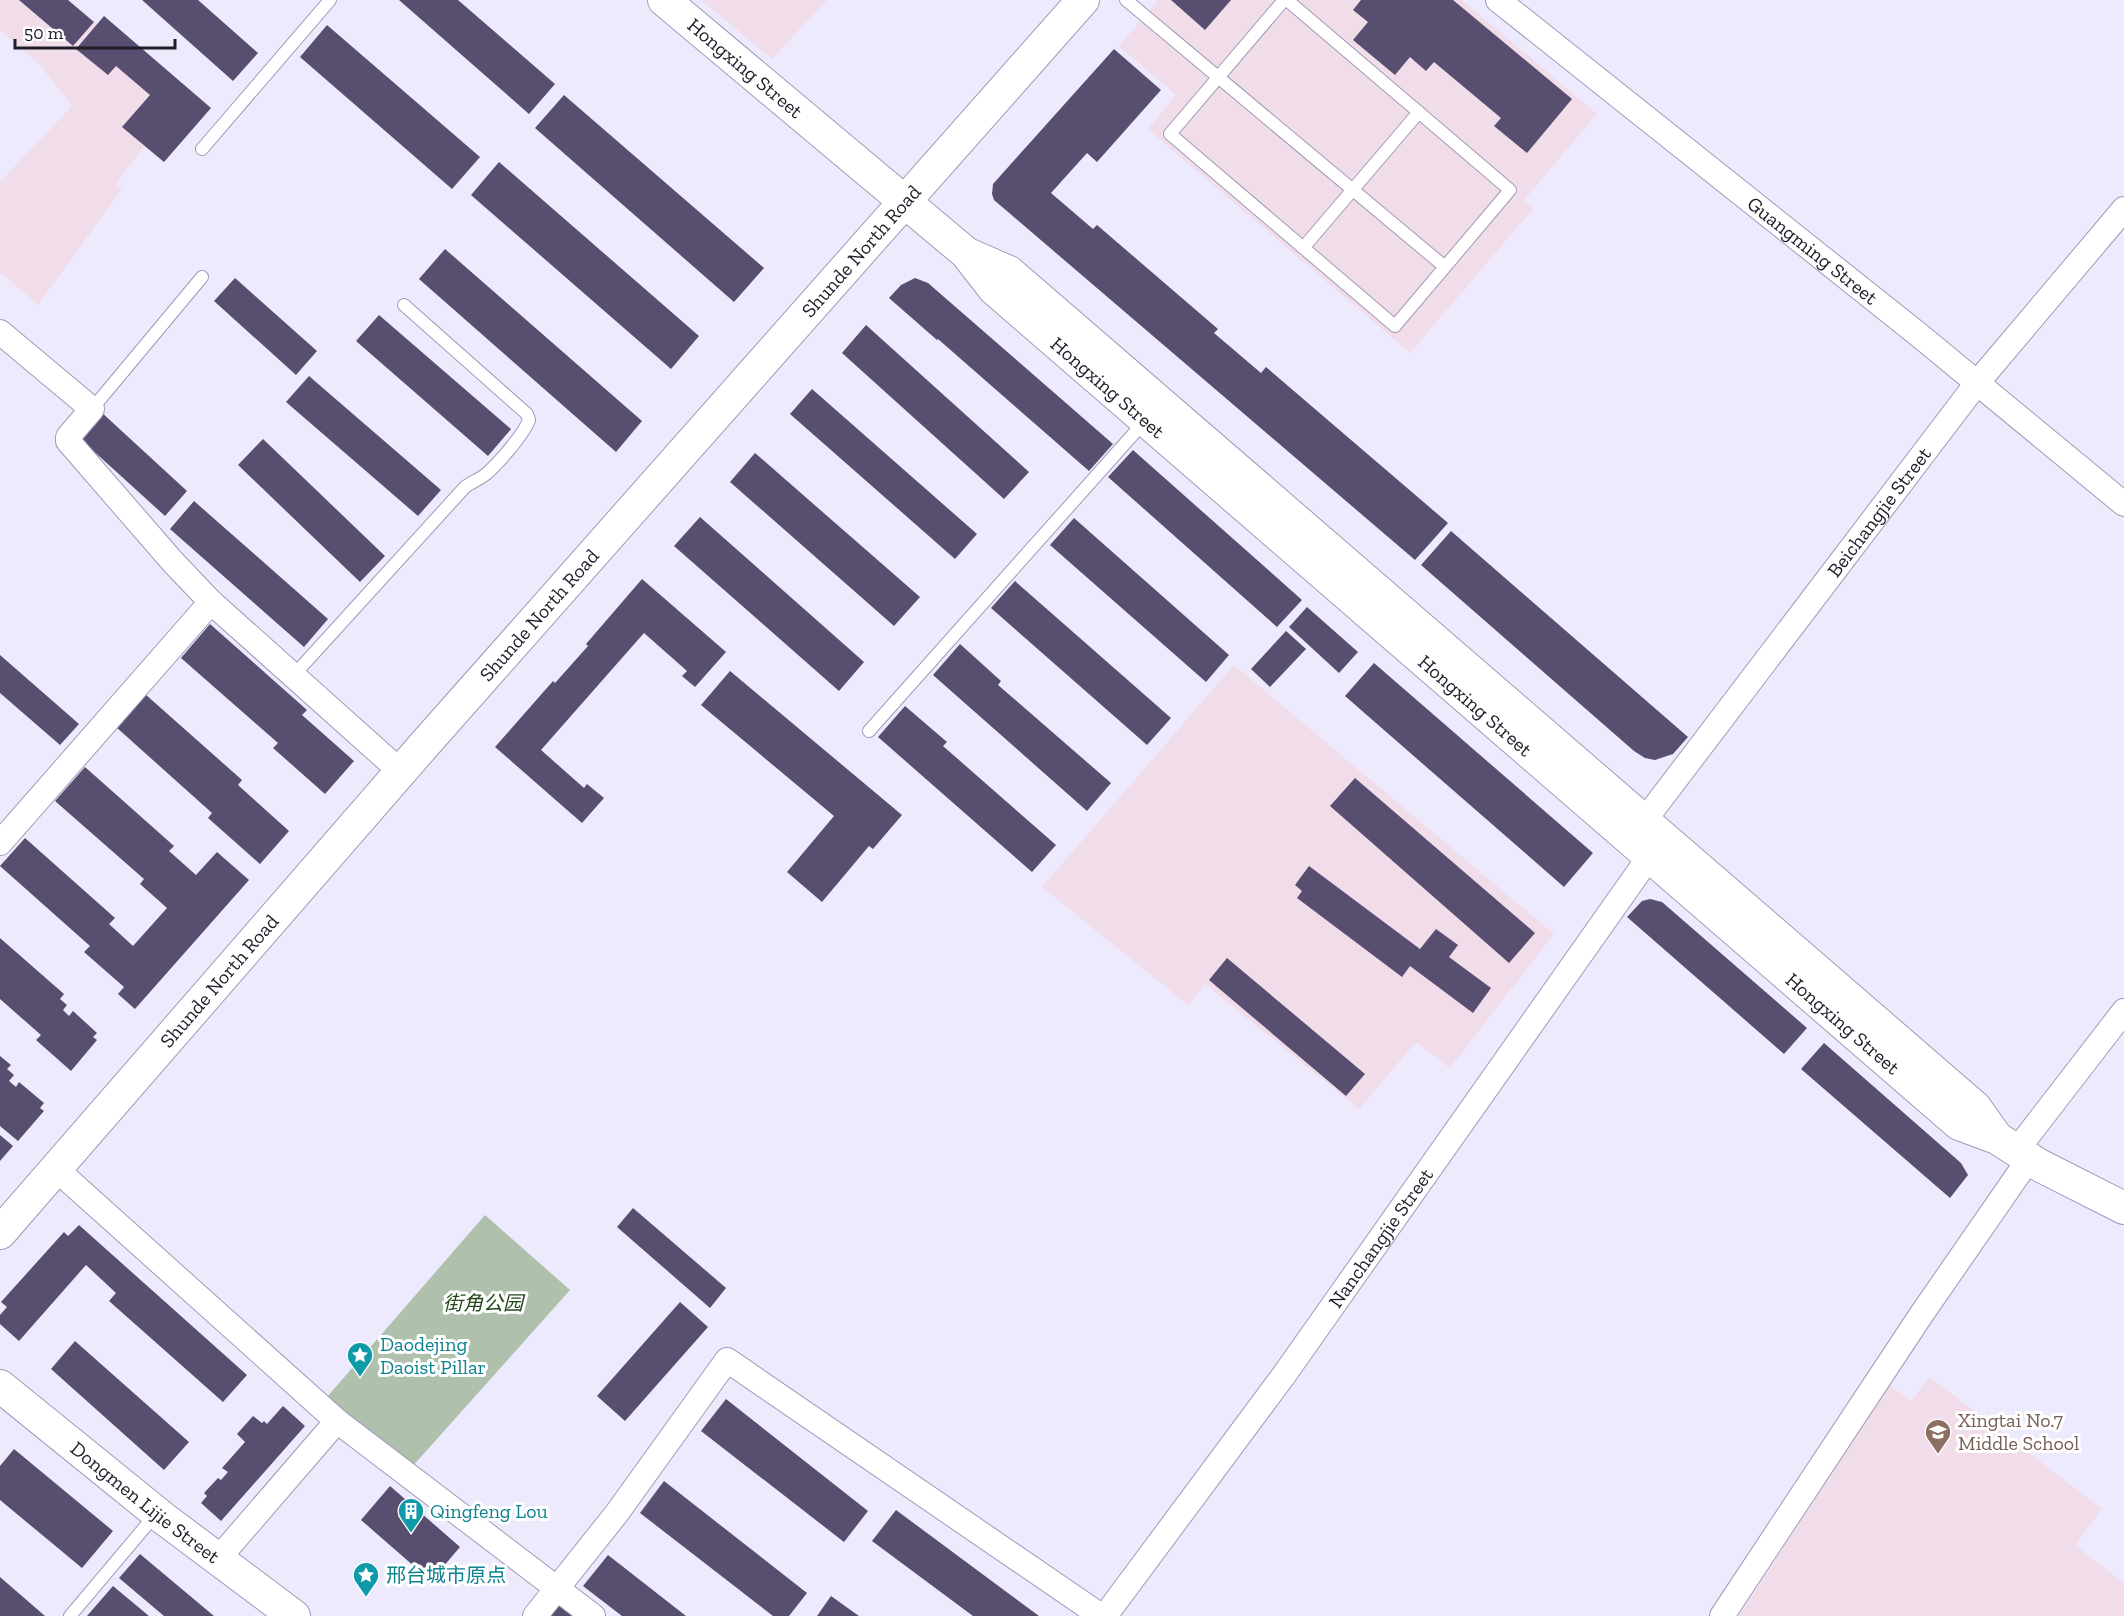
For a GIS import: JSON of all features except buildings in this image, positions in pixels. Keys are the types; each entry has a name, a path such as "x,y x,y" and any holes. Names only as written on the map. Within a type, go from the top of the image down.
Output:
{"street":[{"name":"Hongxing Street","path":"664,0 966,253 994,289 1959,1125 2014,1150 2070,1183 2124,1208"},
{"name":"Shunde North Road","path":"0,1233 401,772 1083,0"},
{"name":"Guangming Street","path":"1498,0 1977,382 2124,504"},
{"name":"Beichangjie Street","path":"1644,821 1977,382 2124,209"},
{"name":"Hongxing Street","path":"966,253 1009,272 1975,1107 2014,1150"},
{"path":"0,333 92,409 68,437 68,441 172,561 211,602 401,772"},
{"path":"0,843 211,602"},
{"name":"Nanchangjie Street","path":"1103,1616 1284,1375 1650,856"},
{"path":"1722,1616 1914,1324 2014,1150 2124,1011"},
{"path":"56,1169 337,1420 593,1616"},
{"path":"535,1616 617,1513 727,1360 1103,1616"},
{"name":"Dongmen Lijie Street","path":"0,1386 157,1513 294,1616"},
{"path":"218,1559 337,1420"}],"lane":[{"path":"202,149 330,0"},
{"path":"1126,0 1445,267"},
{"path":"1286,0 1510,190 1395,326 1170,134 1218,78 1286,0"},
{"path":"1303,248 1419,112"},
{"path":"92,409 202,277"},
{"path":"294,675 465,487 485,475 523,433 529,420 527,414 404,305"},
{"path":"869,731 1146,421"},
{"path":"70,1616 157,1513"}],"shaded area":[{"path":"0,0 68,0 211,108 164,162 144,146 116,184 122,189 38,305 0,272 0,182 72,106 40,65 0,30"},
{"path":"701,0 827,0 772,59"},
{"path":"1158,0 1462,0 1597,114 1524,200 1534,208 1410,353 1148,129 1176,95 1119,46"},
{"path":"1234,665 1554,934 1450,1068 1416,1042 1359,1109 1205,984 1188,1005 1042,887"},
{"name":"Xingtai No.7 Middle School","path":"1930,1377 2102,1509 2075,1545 2124,1583 2124,1616 1739,1616 1890,1385 1911,1401"}],"green space":[{"name":"街角公园","path":"485,1215 570,1290 411,1468 327,1397"}],"place":[{"name":"Daodejing Daoist Pillar","path":"360,1378"},
{"name":"Xingtai No.7 Middle School","path":"1938,1455"},
{"name":"Qingfeng Lou","path":"411,1534"},
{"name":"邢台城市原点","path":"366,1598"}]}
